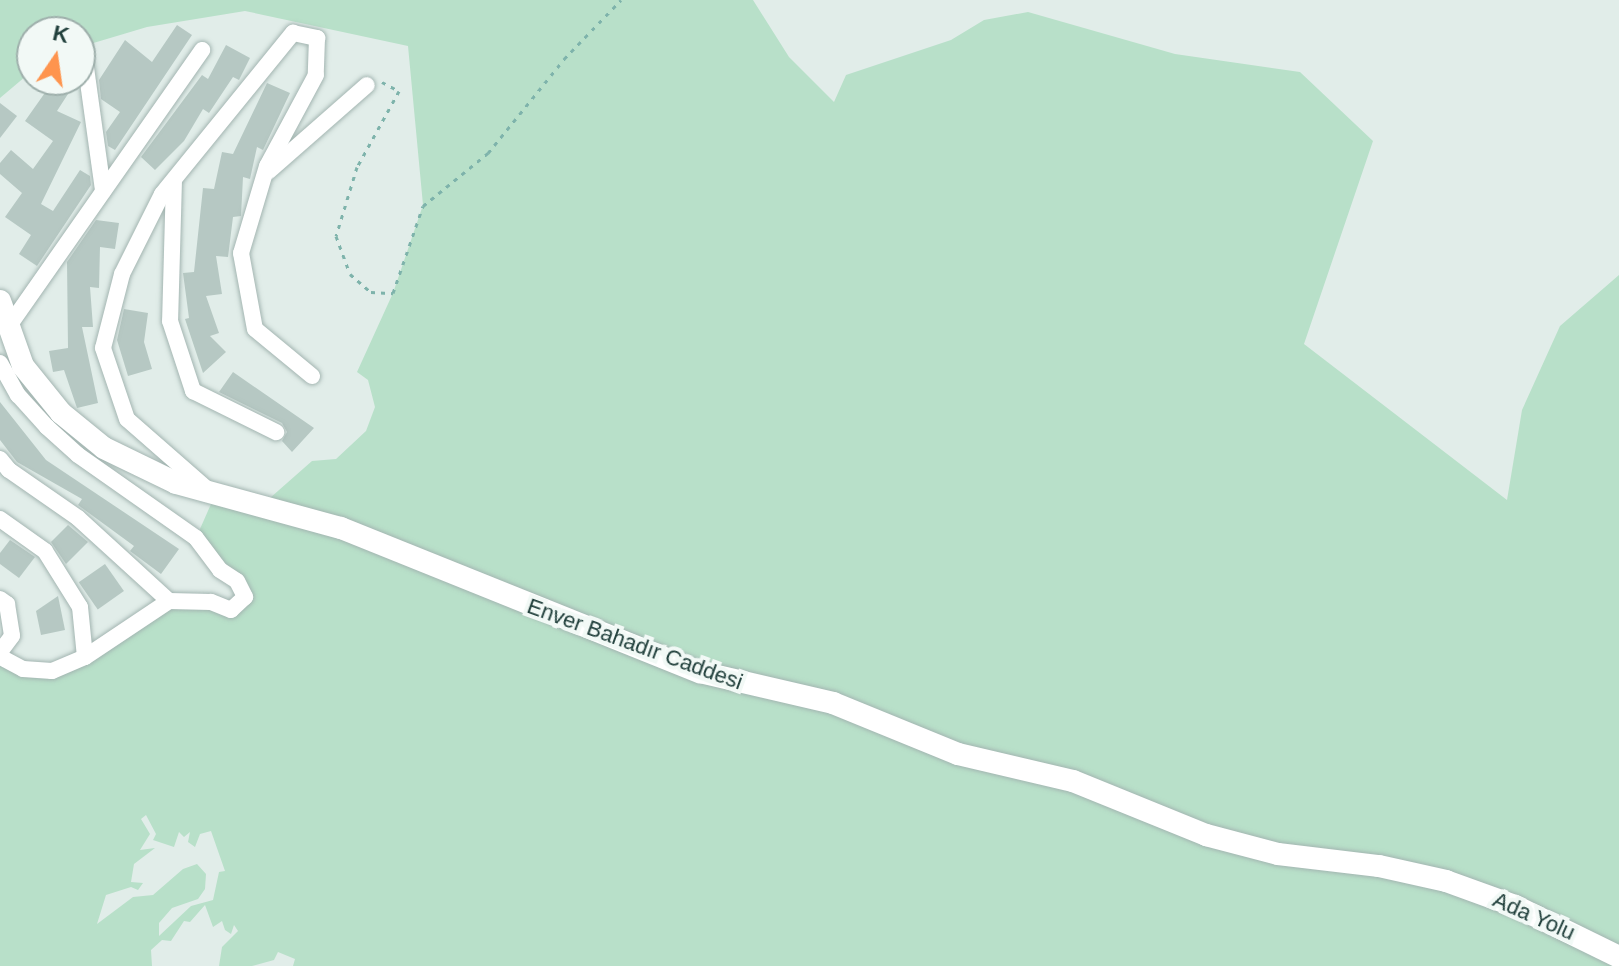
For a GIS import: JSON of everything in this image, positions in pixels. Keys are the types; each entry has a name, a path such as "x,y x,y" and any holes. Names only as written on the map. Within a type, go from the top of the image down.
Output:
{"main road":[{"name":"Enver Bahadır Caddesi","path":"3,312 23,366 82,430 141,467 215,495 341,528 700,672 859,712 928,743 1073,781 1218,839 1446,881"},
{"name":"Ada Yolu","path":"1446,881 1515,906 1619,957"}],"street":[{"path":"215,495 127,419 103,348 122,274 174,180 293,33 317,38 316,75 264,175 241,253 255,329 312,376"},
{"path":"3,312 103,191 202,50"},
{"path":"264,175 367,85"},
{"path":"90,96 103,191"},
{"path":"174,180 170,321 193,391 276,432"},
{"path":"0,363 18,395 47,427 78,455 196,538 220,570 237,581 245,597 231,610 211,602 169,601 85,657 52,671 23,669 0,654 12,636 7,604 0,599"},
{"path":"0,459 9,470 78,518 169,601"},
{"path":"0,519 45,551 80,607 85,657"}],"path":[{"path":"367,85 392,84 399,91 357,167 336,236 350,274 371,292 393,293 423,206 488,153 574,48 621,0"}],"green space":[{"path":"0,0 753,0 789,57 834,102 846,75 951,40 984,20 1028,12 1175,54 1300,72 1373,141 1304,344 1507,500 1522,410 1560,326 1619,275 1619,966 293,966 295,959 278,952 274,960 252,966 219,966 222,947 238,931 234,925 231,934 225,930 222,921 213,927 205,905 190,922 184,921 171,941 162,940 151,950 152,966 0,966 0,657 52,671 169,601 222,608 245,597 196,538 215,495 262,505 312,461 336,459 366,431 375,407 368,380 357,372 393,293 423,205 408,46 245,11 147,27 96,42 96,16 16,16 16,84 0,98","holes":["146,815 156,834 153,840 174,847 179,832 184,837 190,832 188,842 195,847 200,834 211,831 225,871 219,872 213,900 191,906 159,936 159,923 172,908 198,899 205,889 206,874 197,864 183,869 153,895 133,897 97,924 106,895 131,887 138,890 143,883 131,882 134,864 155,848 140,850 150,834 141,819"]}],"building":[{"path":"177,25 192,35 115,150 108,146 106,132 120,112 101,99 99,80 125,40 152,62"},
{"path":"226,45 250,58 239,80 233,77 209,113 203,109 184,141 155,170 141,157 202,75 208,79"},
{"path":"267,83 290,93 263,150 257,147 250,179 243,177 241,216 233,217 228,257 216,256 222,294 206,296 219,333 210,336 226,352 203,373 185,319 189,318 183,273 194,272 203,188 214,189 222,152 233,154"},
{"path":"43,96 67,96 57,111 81,122 41,204 53,211 80,170 90,176 91,185 37,266 19,254 31,235 5,217 22,193 0,174 0,163 11,150 33,169 53,141 25,121"},
{"path":"0,103 17,116 0,138"},
{"path":"96,220 119,223 115,249 100,247 99,288 90,287 93,327 82,327 98,403 77,408 64,370 53,372 49,351 68,348 67,262"},
{"path":"124,309 148,313 144,342 152,369 128,376 117,340"},
{"path":"233,372 314,428 292,452 282,441 287,432 282,423 219,392"},
{"path":"0,402 46,460 179,549 161,574 130,551 134,546 78,505 82,499 17,462 0,440"},
{"path":"68,525 88,542 66,564 51,542"},
{"path":"10,540 35,557 19,578 0,564 0,553"},
{"path":"105,564 124,591 98,609 79,582"},
{"path":"58,596 65,630 41,635 36,611"}]}
